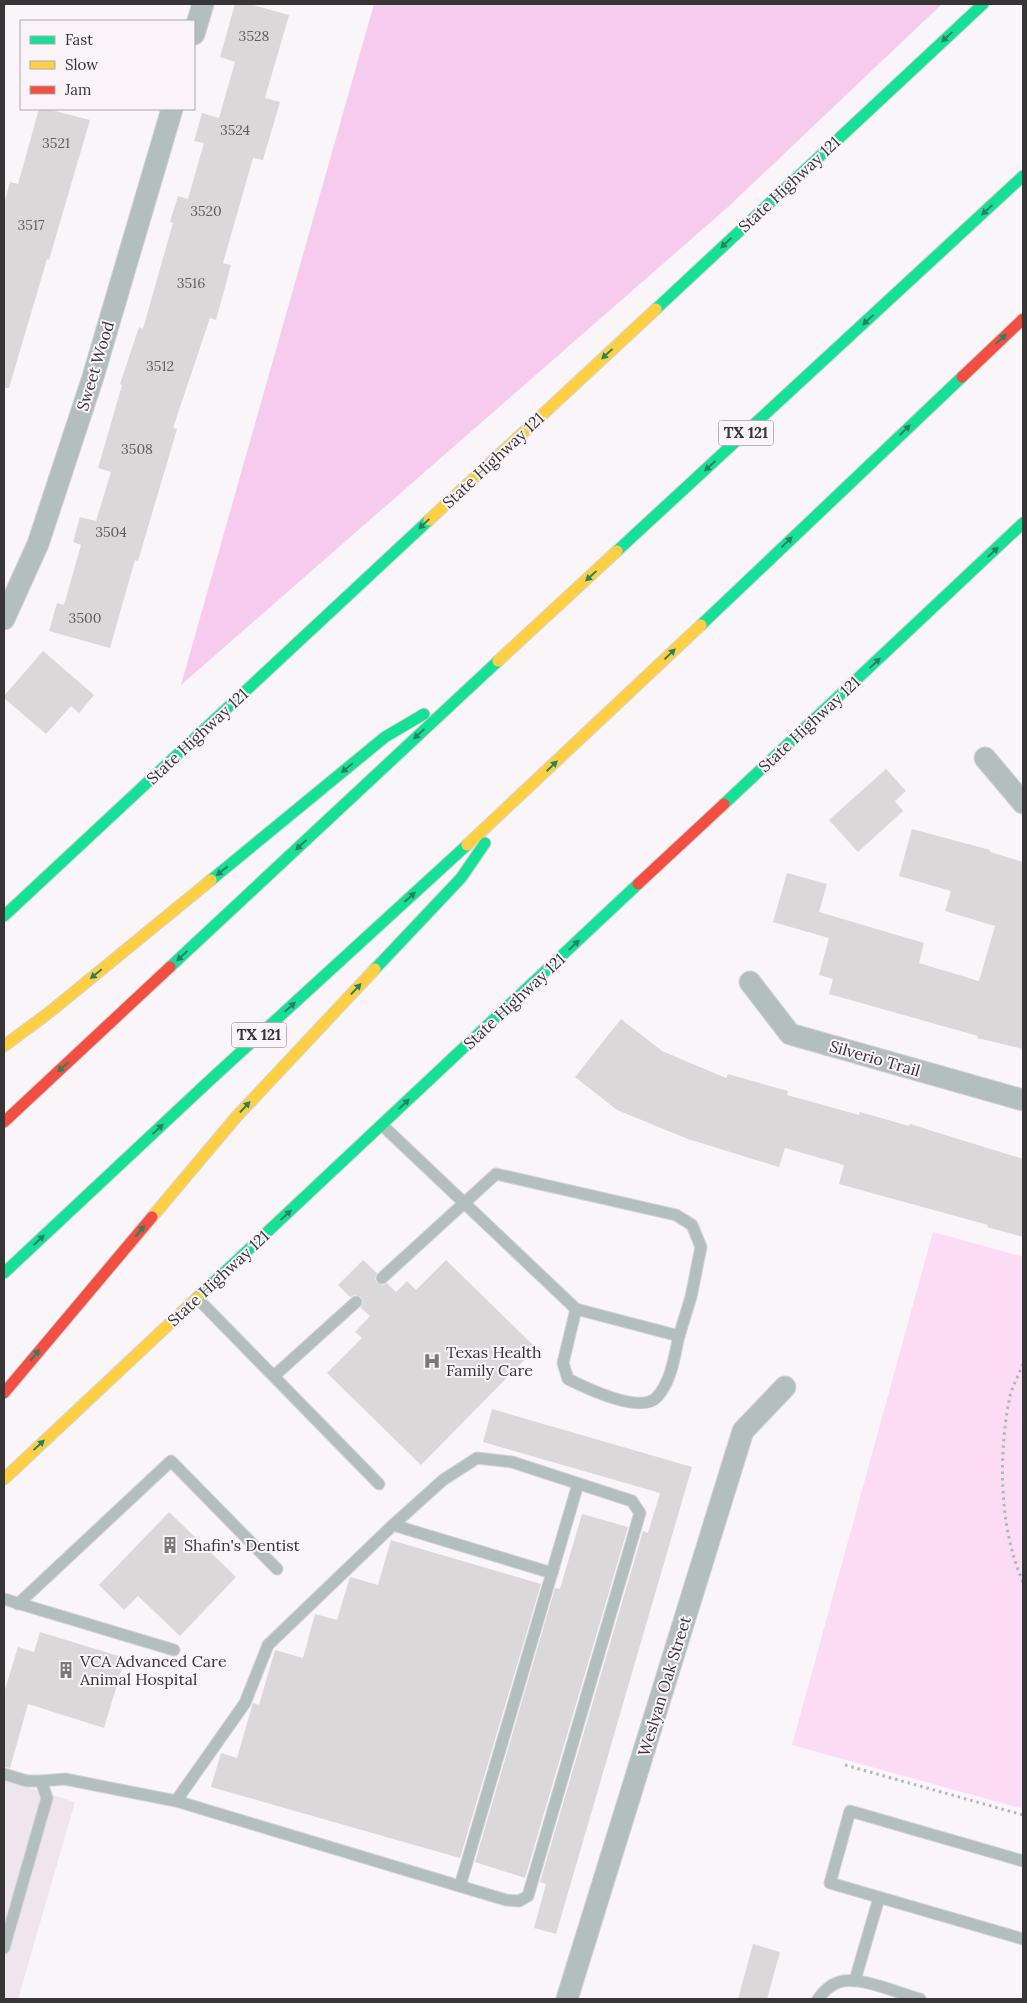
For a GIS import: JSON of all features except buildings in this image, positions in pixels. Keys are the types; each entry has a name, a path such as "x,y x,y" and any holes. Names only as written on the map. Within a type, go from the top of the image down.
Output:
{"main road":[{"name":"State Highway 121","path":"4,916 983,4"},
{"name":"TX 121","path":"4,1122 468,689 1023,176"},
{"name":"TX 121","path":"4,1273 208,1082 517,799 1023,319"},
{"name":"State Highway 121","path":"4,1479 1023,523"},
{"path":"4,1046 52,1011 385,737 468,689"},
{"path":"4,1393 237,1116 461,878 517,799"}],"street":[{"path":"195,31 203,4"},
{"name":"Sweet Wood","path":"4,619 41,535 92,377 172,110"},
{"path":"986,758 1023,803"},
{"name":"Silverio Trail","path":"750,982 790,1034 1023,1100"},
{"name":"Weslyan Oak Street","path":"567,1999 743,1431 785,1387"}],"lane":[{"path":"382,1125 576,1309 679,1336"},
{"path":"382,1278 463,1202 496,1174 676,1215 692,1225 701,1247 691,1297 679,1336 670,1376 657,1398 642,1404 594,1392 568,1379 563,1363 576,1309"},
{"path":"197,1298 379,1484"},
{"path":"274,1376 356,1302"},
{"path":"4,1774 27,1781 65,1779 176,1801 506,1900 519,1901 528,1896 640,1513 632,1501 512,1462 477,1458 443,1480 393,1525 268,1645 245,1703 176,1801"},
{"path":"18,1604 171,1461 277,1569"},
{"path":"460,1886 578,1484"},
{"path":"393,1525 552,1573"},
{"path":"4,1599 174,1650"},
{"path":"4,1948 47,1798 40,1781"},
{"path":"1023,1861 850,1811 830,1883 1023,1939"},
{"path":"855,1980 879,1898"},
{"path":"818,1999 825,1990 840,1981 855,1980 920,1999"}],"path":[{"path":"1023,1364 1010,1394 1002,1447 1004,1507 1017,1568 1023,1582"},
{"path":"845,1765 1023,1814"}],"shaded area":[{"path":"374,4 942,4 728,207 181,685"},
{"path":"933,1232 1023,1257 1023,1809 792,1745"},
{"path":"4,1780 75,1802 18,1999 4,1999"}],"traffic: fast":[{"path":"656,309 983,4"},
{"path":"617,551 1023,176"},
{"path":"701,625 962,377"},
{"path":"4,916 429,520"},
{"path":"724,804 1023,523"},
{"path":"170,967 498,661"},
{"path":"211,880 385,737 424,714"},
{"path":"375,969 461,878 485,843"},
{"path":"4,1273 208,1082 467,845"},
{"path":"198,1297 638,884"}],"traffic: slow":[{"path":"429,520 656,309"},
{"path":"498,661 617,551"},
{"path":"467,845 701,625"},
{"path":"4,1046 51,1011 211,880"},
{"path":"152,1217 237,1116 375,969"},
{"path":"4,1479 198,1297"}],"traffic: jam":[{"path":"962,377 1023,319"},
{"path":"638,884 724,804"},
{"path":"4,1122 170,967"},
{"path":"4,1393 152,1217"}],"place":[{"name":"Texas Health Family Care","path":"432,1361"},
{"name":"Shafin's Dentist","path":"170,1545"},
{"name":"VCA Advanced Care Animal Hospital","path":"66,1670"}]}
